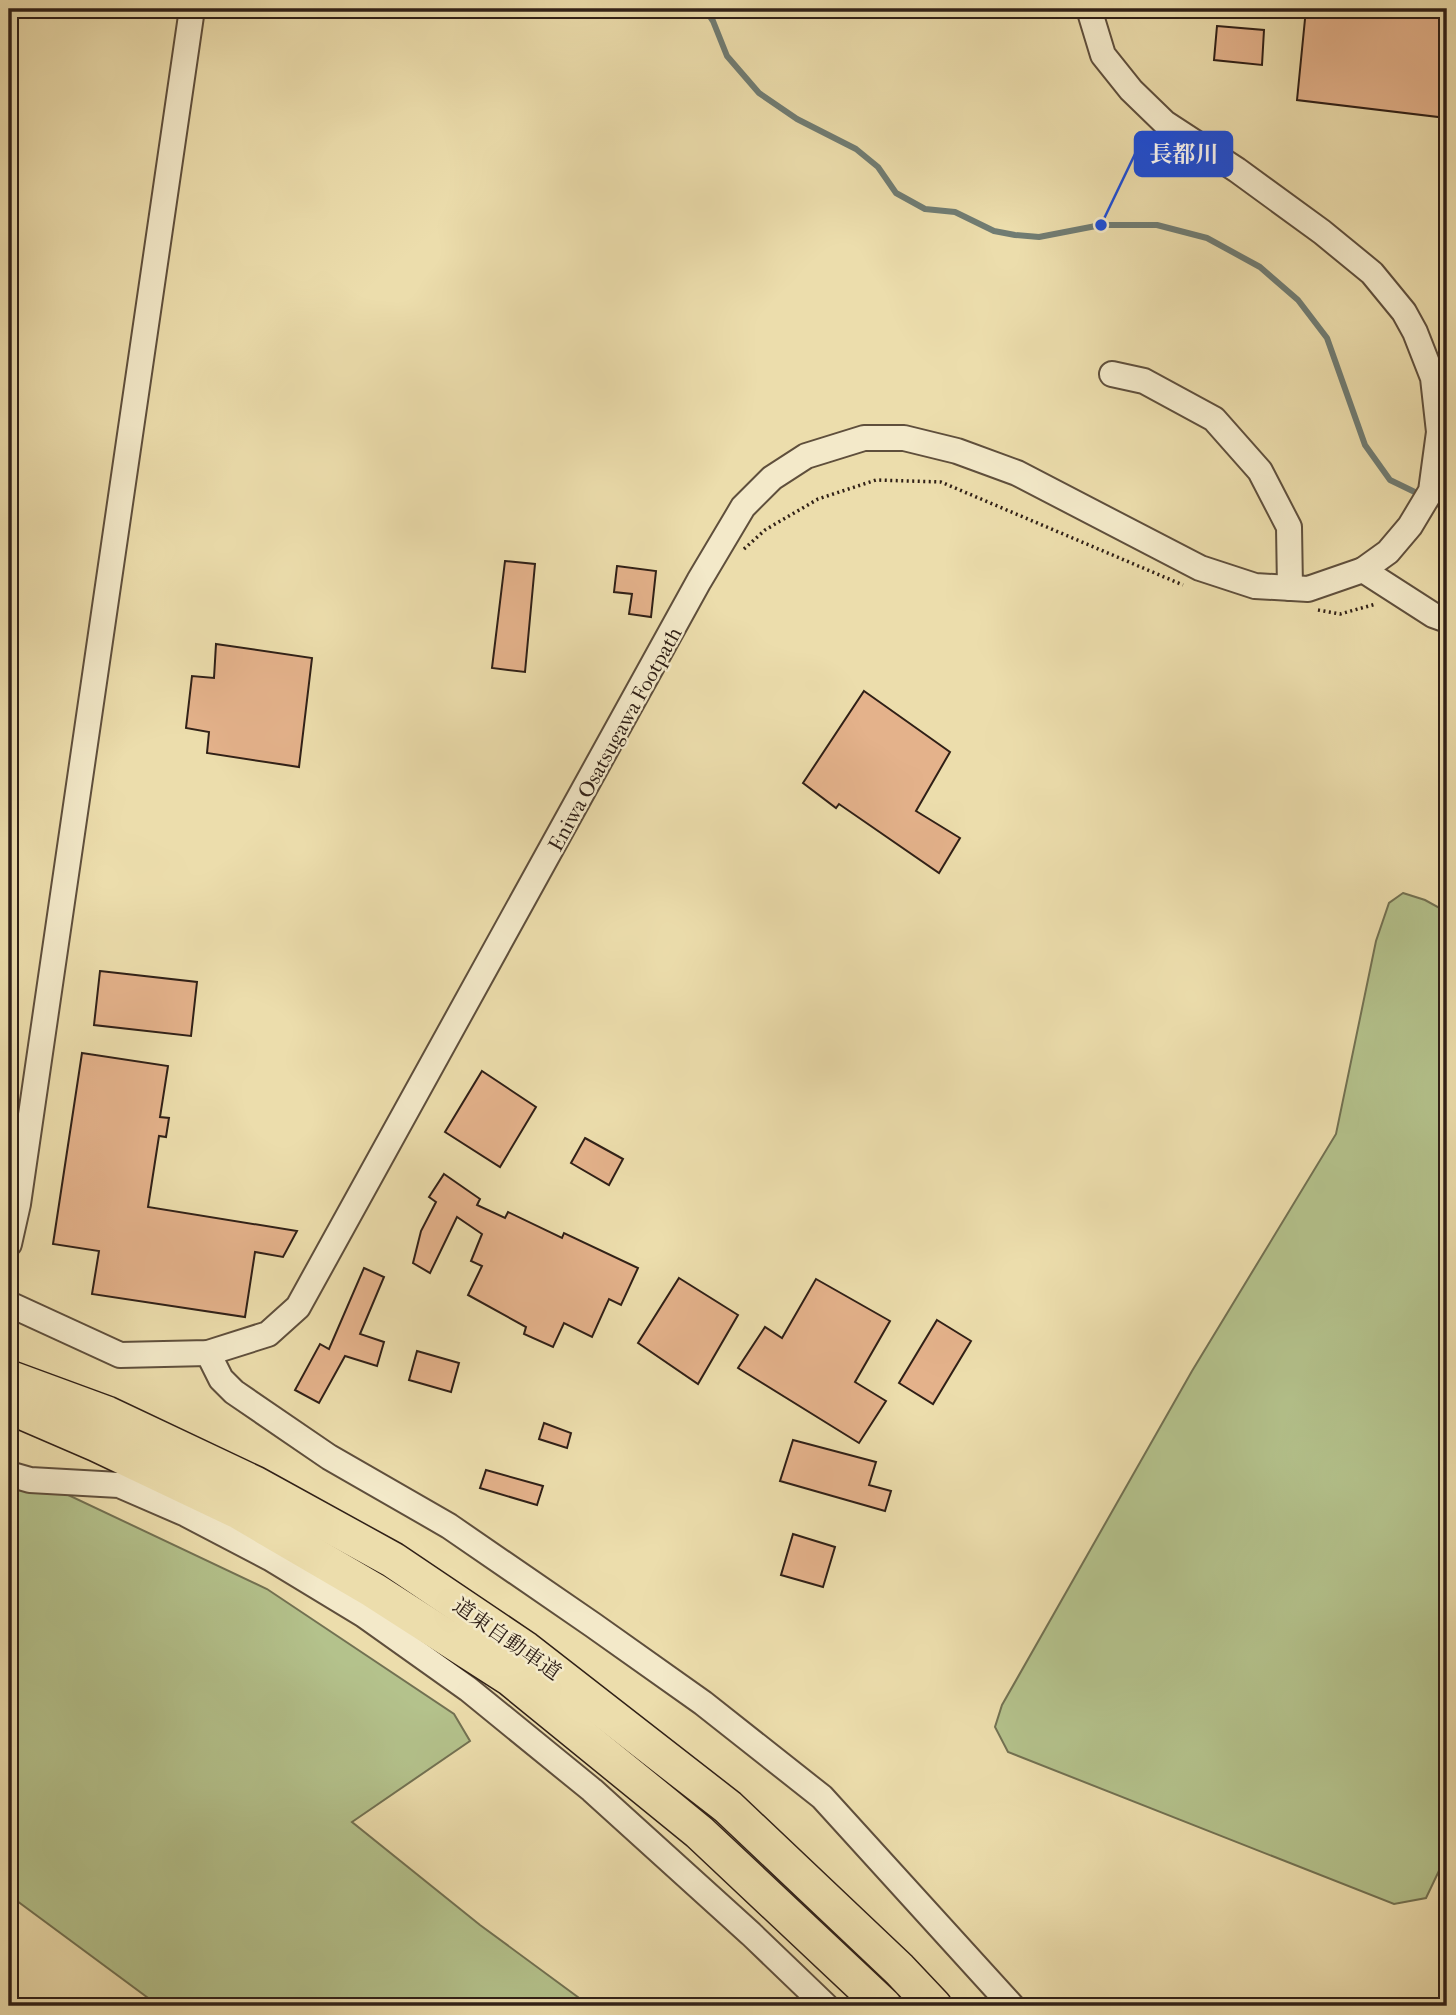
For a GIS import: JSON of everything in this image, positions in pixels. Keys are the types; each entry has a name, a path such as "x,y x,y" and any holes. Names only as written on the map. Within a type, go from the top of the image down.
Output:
{"highway":[{"name":"道東自動車道","path":"9,1378 107,1414 255,1484 393,1560 525,1649 728,1807 899,1969 934,2006"},
{"name":"道東自動車道","path":"9,1406 97,1444 238,1511 373,1590 510,1678 699,1832 884,2006"}],"street":[{"path":"9,1244 26,1149 192,9"},
{"path":"9,1304 120,1355 208,1353 268,1334 298,1307 699,580 743,507 772,478 806,456 864,439 904,438 957,451 1017,473 1200,568 1255,586 1308,589 1363,570 1388,552 1410,526 1431,491 1439,432 1433,378 1404,312 1371,273 1322,232 1165,122 1130,90 1103,55 1089,9"},
{"path":"1112,374 1144,381 1214,419 1260,471 1289,527 1290,588"},
{"path":"1363,570 1433,615 1447,620"},
{"path":"208,1353 221,1379 234,1392 329,1457 449,1526 593,1625 703,1703 822,1797 1012,2006"},
{"path":"9,1474 30,1480 119,1485 186,1514 270,1558 364,1615 468,1689 592,1790 826,2006"}],"path":[{"path":"741,552 765,530 818,499 876,480 941,482 1180,585 1193,587"},
{"path":"1313,609 1340,614 1378,604"}],"green space":[{"path":"1403,893 1425,900 1447,912 1447,1854 1426,1898 1394,1904 1008,1752 995,1727 1002,1705 1192,1371 1336,1134 1376,941 1389,903"},
{"path":"9,1467 267,1589 454,1714 470,1741 352,1822 480,1925 590,2006 159,2006 9,1895"}],"building":[{"path":"1306,9 1447,9 1447,118 1297,100"},
{"path":"1217,26 1264,30 1262,65 1214,60"},
{"path":"505,561 535,564 525,672 492,668"},
{"path":"617,566 656,571 651,617 629,614 632,594 614,592"},
{"path":"216,644 312,658 299,767 207,753 209,732 186,728 192,676 214,678"},
{"path":"864,691 950,752 916,811 960,838 939,873 839,804 836,808 803,783"},
{"path":"100,971 197,982 191,1036 94,1025"},
{"path":"82,1053 168,1066 160,1117 169,1118 166,1137 159,1136 148,1207 297,1231 283,1257 255,1252 245,1317 92,1294 99,1251 53,1244"},
{"path":"482,1071 536,1107 500,1167 445,1132"},
{"path":"585,1138 623,1159 609,1185 571,1163"},
{"path":"444,1174 480,1199 477,1205 505,1218 508,1212 562,1238 564,1233 638,1268 621,1305 609,1299 592,1337 564,1323 553,1347 524,1334 526,1327 468,1295 482,1266 471,1261 482,1234 457,1217 430,1273 413,1263 421,1231 436,1202 429,1197"},
{"path":"364,1268 384,1277 360,1334 384,1342 377,1366 345,1356 319,1403 295,1390 320,1344 329,1349"},
{"path":"679,1278 738,1315 698,1384 638,1343"},
{"path":"816,1279 890,1321 855,1382 886,1401 859,1443 738,1368 765,1327 782,1338"},
{"path":"937,1320 971,1341 933,1404 899,1383"},
{"path":"417,1351 459,1363 451,1392 409,1380"},
{"path":"544,1423 571,1433 567,1448 539,1439"},
{"path":"793,1440 876,1462 869,1485 891,1491 885,1511 780,1481"},
{"path":"486,1470 543,1486 537,1505 480,1488"},
{"path":"793,1534 835,1547 823,1587 781,1575"}],"waterway":[{"path":"705,9 713,21 727,56 759,93 797,119 856,149 878,167 896,193 925,209 955,212 994,231 1039,237 1101,225 1157,225 1207,238 1260,267 1298,300 1327,338 1365,445 1390,480 1421,495"},
{"path":"1430,500 1447,509"}],"place":[{"name":"長都川","path":"1101,225"}]}
